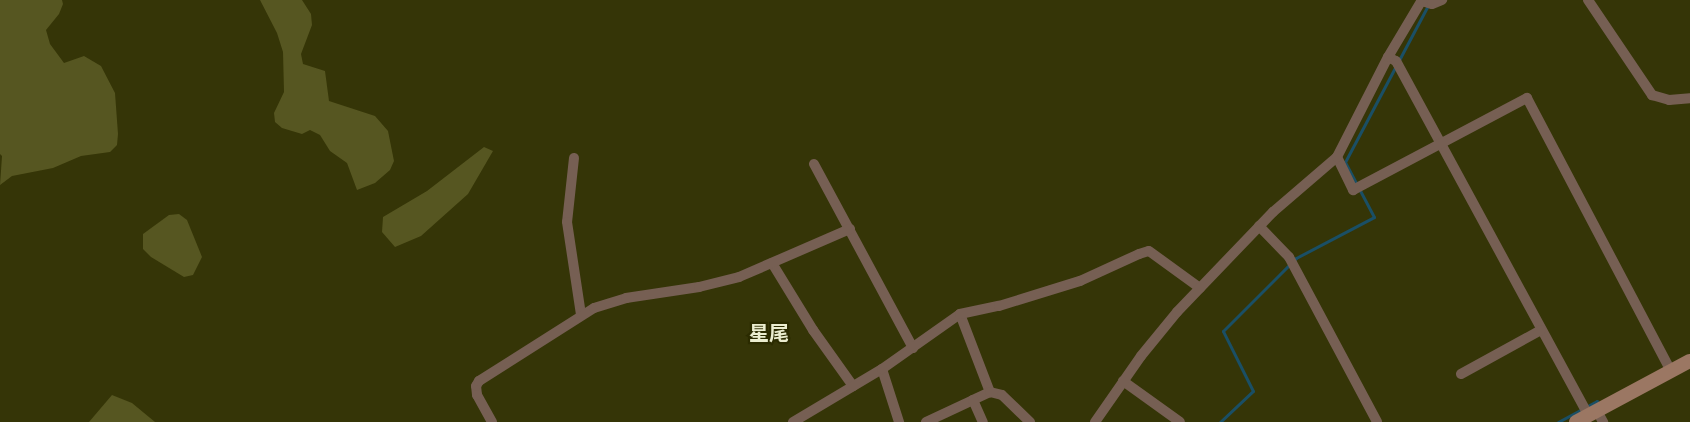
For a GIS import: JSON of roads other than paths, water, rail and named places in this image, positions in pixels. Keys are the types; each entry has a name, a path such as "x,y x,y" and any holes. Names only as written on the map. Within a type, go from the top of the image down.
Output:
{"street":[{"path":"1095,422 1158,334 1200,288 1259,226 1337,157 1388,57 1422,0 1432,4 1442,0"},
{"path":"1588,0 1652,95 1669,100 1690,98"},
{"path":"1388,57 1396,61 1541,330 1591,418 1690,361"},
{"path":"1337,157 1354,190 1526,98 1671,371"},
{"path":"574,158 567,222 581,315"},
{"path":"814,164 913,348"},
{"path":"1259,226 1289,257 1377,422"},
{"path":"492,422 477,395 476,386 479,381 581,315 608,302 720,283 850,229"},
{"path":"793,422 882,369 960,314 999,306 1080,282 1149,251 1200,288"},
{"path":"772,263 809,323 853,386"},
{"path":"960,314 990,392"},
{"path":"1461,374 1541,330"},
{"path":"882,369 899,422"},
{"path":"1123,381 1180,422"},
{"path":"926,422 990,392 1002,395 1030,422"},
{"path":"973,400 983,422"}],"waterway":[{"path":"1220,422 1253,391 1223,331 1296,258 1374,217 1345,162 1428,5"},
{"path":"1558,422 1597,401 1599,406"}],"district":[{"name":"星尾","path":"769,332"}]}
